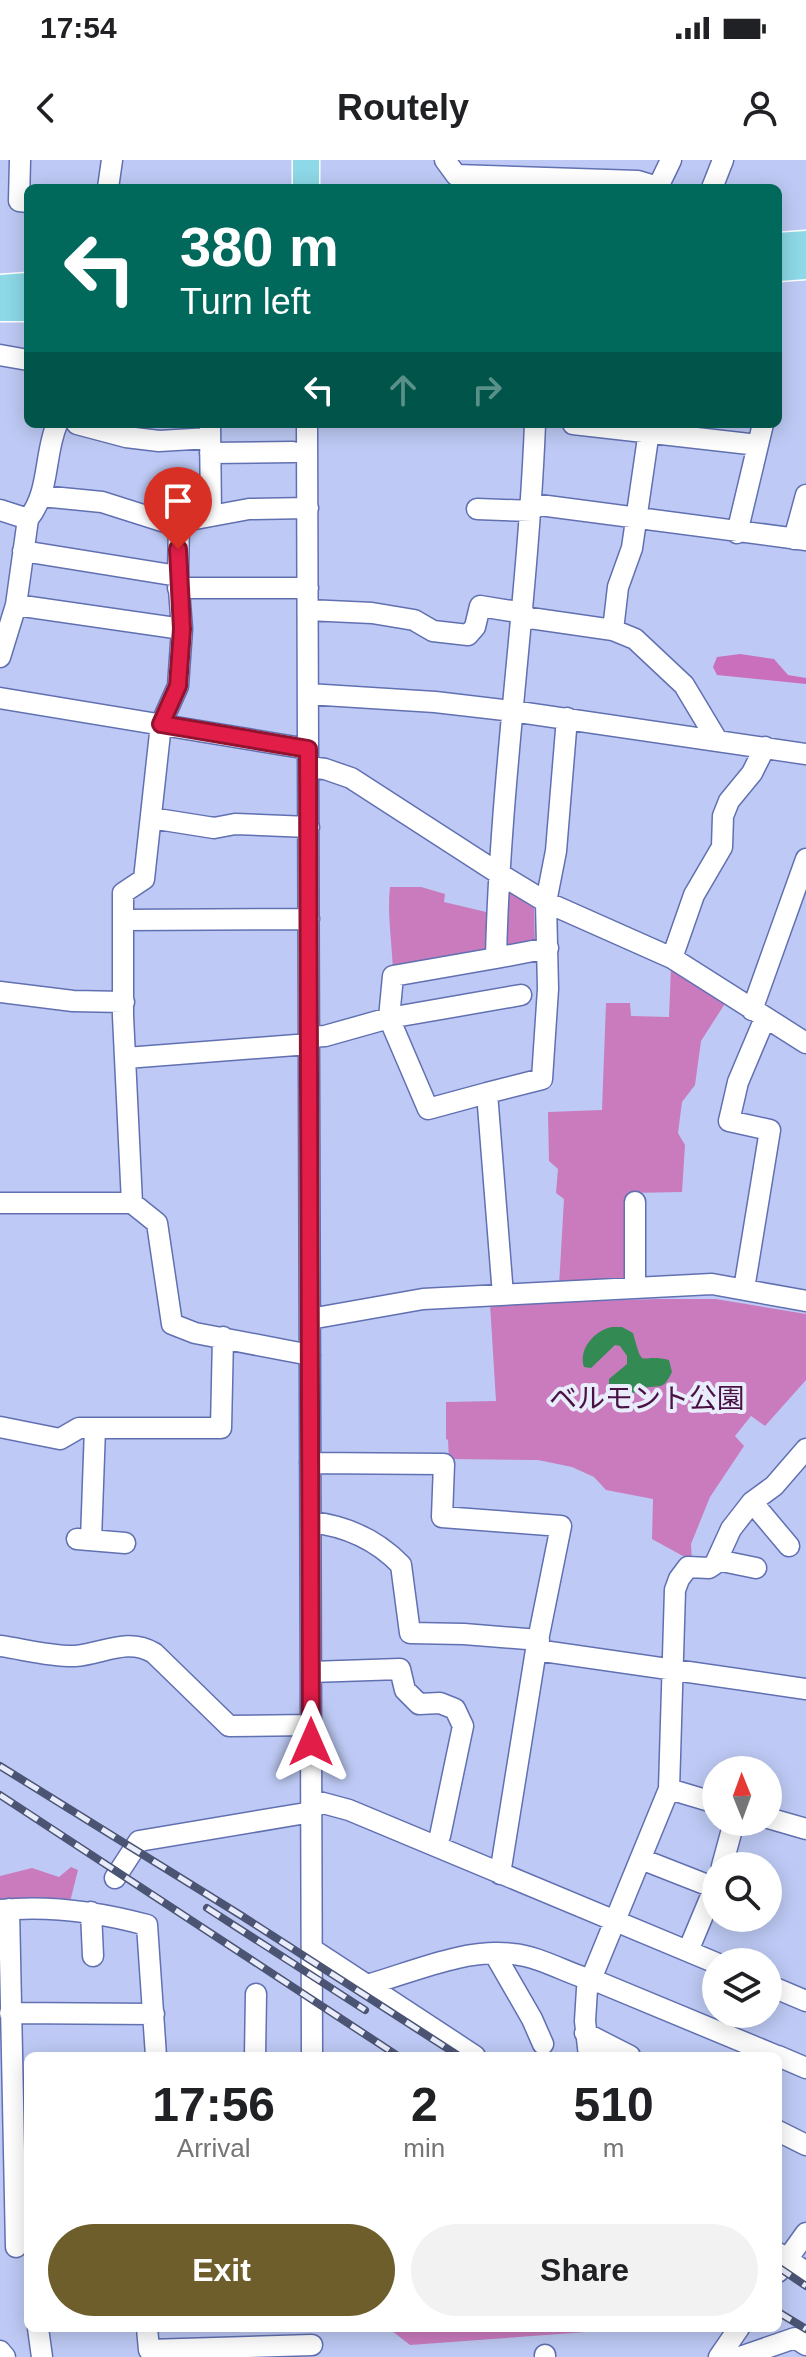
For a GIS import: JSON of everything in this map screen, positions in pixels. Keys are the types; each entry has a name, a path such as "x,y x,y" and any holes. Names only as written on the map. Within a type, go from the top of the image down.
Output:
{"main road":[{"path":"306,160 306,184"},
{"path":"782,246 806,244"},
{"path":"782,268 806,266"},
{"path":"0,288 24,286"},
{"path":"0,308 24,308"}],"street":[{"path":"20,160 19,201 24,202"},
{"path":"109,184 112,160"},
{"path":"558,182 579,160"},
{"path":"661,184 671,160"},
{"path":"714,184 723,160"},
{"path":"450,174 516,169 558,182 638,181 649,184"},
{"path":"0,355 24,359"},
{"path":"0,657 16,605 28,519 41,496 50,440 55,428"},
{"path":"92,428 159,441 210,438 293,452"},
{"path":"307,428 312,2052"},
{"path":"496,958 498,873 524,615 535,428"},
{"path":"613,630 618,587 632,548 649,428 758,445"},
{"path":"737,533 762,428"},
{"path":"210,438 211,516"},
{"path":"477,509 532,507 800,540 806,495"},
{"path":"41,496 102,502 165,522 249,509 308,508"},
{"path":"0,510 28,519"},
{"path":"132,1203 123,893 144,879 161,724 178,686 182,629 178,582 179,522"},
{"path":"23,551 178,582 308,588"},
{"path":"16,605 182,629"},
{"path":"308,610 414,620 433,631 468,635 475,627 480,606 613,630 635,639 684,685 717,740"},
{"path":"308,694 435,702 512,711 806,754"},
{"path":"0,698 161,724 308,758 325,769 351,778 546,902 672,958 806,1043"},
{"path":"548,948 393,976 389,1018 428,1109 542,1079 548,989 548,948 546,902 556,851 567,718"},
{"path":"672,958 694,895 722,847 723,816 729,801 752,773 765,747"},
{"path":"151,818 214,828 235,824 309,827"},
{"path":"744,1289 770,1130 729,1121 806,859"},
{"path":"123,920 309,919"},
{"path":"0,992 73,1001 124,1002"},
{"path":"126,1058 309,1041 389,1018 521,995"},
{"path":"487,1093 503,1295"},
{"path":"635,1202 635,1288"},
{"path":"0,1203 132,1203 157,1223 172,1324 195,1333 310,1355"},
{"path":"310,1319 423,1299 712,1284 806,1301"},
{"path":"0,1427 60,1439 79,1428 221,1428 223,1337"},
{"path":"95,1428 84,1540 125,1543"},
{"path":"588,2052 585,2033 587,1989 669,1789 675,1590 688,1567 709,1568 717,1560 731,1529 752,1502 774,1486 806,1449"},
{"path":"310,1463 444,1464 442,1517 561,1526 500,1874"},
{"path":"752,1502 789,1546"},
{"path":"311,1522 373,1541 401,1565 410,1633 538,1645 673,1670 806,1689"},
{"path":"717,1560 756,1568"},
{"path":"0,1646 75,1656 110,1647 141,1646 154,1653 229,1726 311,1725"},
{"path":"311,1672 400,1669 405,1690 419,1704 440,1703 455,1709 463,1726 440,1836"},
{"path":"669,1789 702,1799"},
{"path":"115,1878 139,1841 312,1806 349,1810 702,1957"},
{"path":"782,1822 806,1829"},
{"path":"641,1859 702,1881"},
{"path":"15,2247 10,2013 4,1910 91,1912 147,1925 156,2052"},
{"path":"91,1912 93,1956"},
{"path":"688,1951 702,1917"},
{"path":"312,1949 469,2052"},
{"path":"367,1985 469,1956 494,1953 525,1956 768,2052"},
{"path":"494,1953 543,2044"},
{"path":"782,1991 806,2001"},
{"path":"255,2052 256,1994"},
{"path":"10,2013 154,2014"},
{"path":"585,2033 622,2052"},
{"path":"782,2058 806,2068"},
{"path":"782,2133 806,2145"},
{"path":"782,2260 806,2233"},
{"path":"782,2261 806,2272"},
{"path":"39,2332 42,2357"},
{"path":"147,2332 149,2350 312,2343"},
{"path":"719,2357 736,2332"},
{"path":"740,2357 795,2338 806,2345"},
{"path":"0,2351 5,2357"}],"green space":[{"path":"390,887 421,887 445,894 444,902 499,915 501,888 534,907 535,947 393,971"},
{"path":"671,967 726,1002 701,1041 695,1085 682,1102 678,1133 685,1145 682,1192 629,1193 627,1283 559,1286 564,1199 556,1193 558,1169 549,1161 548,1112 602,1110 606,1003 630,1003 631,1016 669,1017"},
{"name":"ベルモント公園","path":"716,1299 806,1314 806,1380 765,1426 751,1416 735,1436 744,1446 710,1497 691,1544 692,1561 652,1539 653,1499 606,1490 594,1477 572,1467 538,1460 449,1459 446,1439 446,1402 496,1401 490,1304"},
{"path":"71,1867 78,1870 70,1902 0,1905 0,1876 32,1868 59,1877"},
{"path":"393,2332 586,2332 410,2345"}],"shaded area":[{"path":"740,654 774,659 788,675 806,678 806,684 717,675 713,667 717,657"},
{"path":"612,1327 622,1327 633,1333 641,1357 669,1360 672,1372 663,1385 641,1389 626,1398 609,1390 609,1379 627,1364 627,1356 620,1346 615,1345 591,1368 584,1367 583,1354 589,1341"}],"railway":[{"path":"0,1766 242,1916 453,2052"},
{"path":"0,1795 392,2052"},
{"path":"207,1908 365,2010"},
{"path":"782,2270 806,2286"},
{"path":"782,2314 806,2329"}],"route":[{"path":"178,549 182,629 178,686 161,724 308,749 311,1742"}]}
